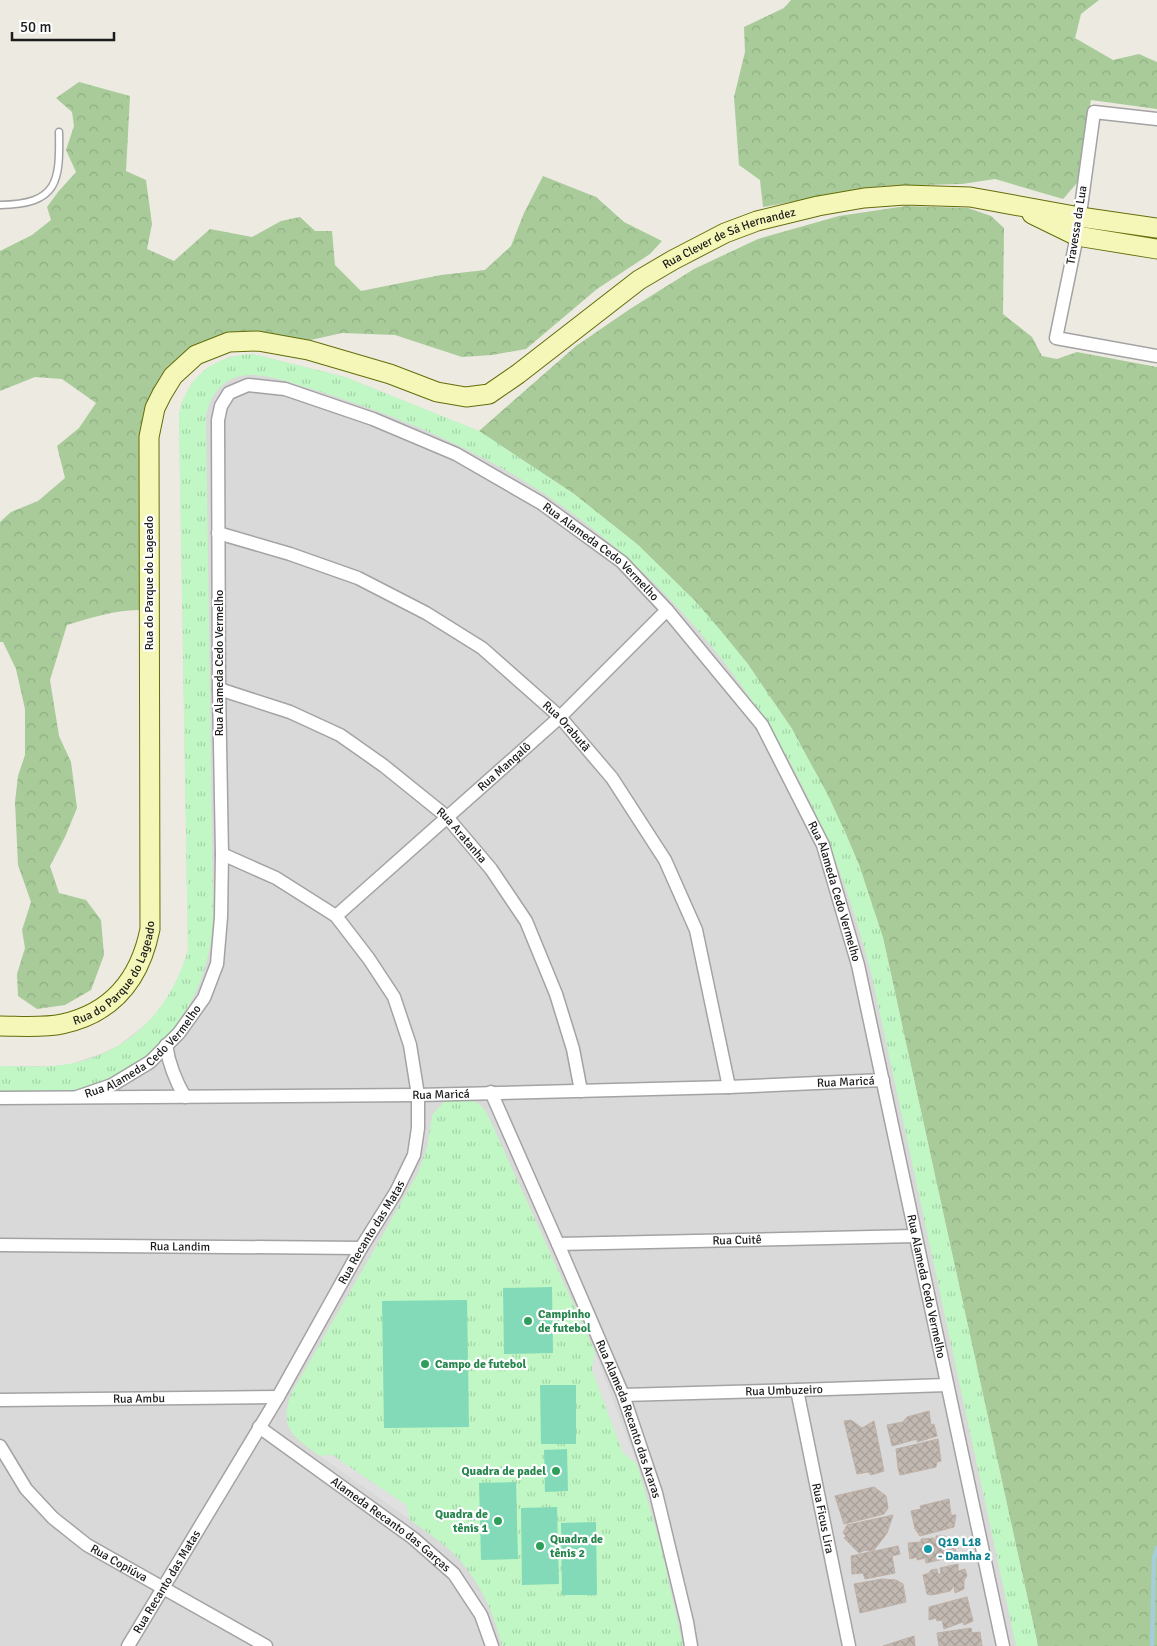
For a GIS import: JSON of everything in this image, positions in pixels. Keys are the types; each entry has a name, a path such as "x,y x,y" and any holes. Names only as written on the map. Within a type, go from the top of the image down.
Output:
{"street":[{"name":"Travessa da Lua","path":"1157,119 1094,112 1077,236 1056,338 1157,356"},
{"name":"Rua Clever de Sá Hernandez","path":"489,394 518,374 639,280 725,233 757,221 818,206 864,198 940,195 970,197 1157,228"},
{"path":"1012,204 1077,236 1157,249"},
{"name":"Rua do Parque do Lageado","path":"0,1026 61,1024 107,1006 124,990 138,968 146,949 150,929 149,438 155,408 172,376 196,355 229,342 258,341 326,356 390,374 438,392 466,397 489,394"},
{"name":"Rua Alameda Cedo Vermelho","path":"77,1097 112,1085 150,1062 178,1032 204,998 217,964 221,918 222,854 218,420 221,406 229,393 248,385 285,389 373,419 456,454 541,503 622,562 667,610 762,725 823,845 858,965 1003,1646"},
{"name":"Rua Orabutã","path":"218,533 290,554 358,578 426,613 482,648 560,717 612,778 665,860 696,930 729,1087"},
{"name":"Rua Mangalô","path":"336,916 446,816 560,717 667,610"},
{"name":"Rua Aratanha","path":"219,689 290,712 340,735 384,766 446,816 491,869 526,921 556,994 573,1049 581,1091"},
{"name":"Rua Recanto das Matas","path":"128,1646 278,1397 361,1248 396,1192 414,1155 418,1128 418,1095 410,1045 394,997 369,959 336,916 276,878 222,854"},
{"path":"166,1046 175,1080 185,1097"},
{"name":"Rua Maricá","path":"0,1098 418,1095 729,1087 882,1080"},
{"name":"Rua Alameda Recanto das Araras","path":"491,1092 622,1395 656,1492 691,1646"},
{"name":"Rua Cuitê","path":"558,1244 915,1236"},
{"name":"Rua Landim","path":"0,1246 361,1248"},
{"name":"Rua Umbuzeiro","path":"622,1395 947,1385"},
{"name":"Rua Ficus Lira","path":"797,1390 849,1646"},
{"name":"Rua Ambu","path":"0,1400 278,1397"},
{"name":"Alameda Recanto das Garças","path":"259,1427 414,1538 454,1574 481,1615 492,1646"},
{"name":"Rua Copiúva","path":"0,1446 26,1489 53,1518 87,1545 266,1646"}],"lane":[{"path":"0,205 18,205 38,199 51,189 60,165 59,132"}],"shaded area":[{"path":"253,354 345,377 479,431 541,470 771,696 899,1012 1038,1646 0,1646 0,1066 54,1066 71,1064 118,1046 145,1025 157,1012 168,998 183,967 188,950 179,415 181,404 191,384 207,368 229,357","holes":["936,1536 945,1536 948,1550 955,1548 957,1556 926,1563 925,1558 917,1560 917,1557 910,1558 908,1543 921,1542 921,1539 934,1538 936,1540"]},
{"path":"595,1352 637,1464 623,1453 592,1370"},
{"path":"332,1455 406,1505 409,1519 320,1456"}],"green space":[{"path":"791,0 1099,0 1081,14 1075,38 1113,60 1139,54 1157,62 1157,109 1091,100 1077,183 1063,199 995,179 962,184 881,186 763,207 760,180 739,165 734,97 745,52 744,27 784,8"},
{"path":"79,82 130,96 126,171 146,180 152,224 147,249 174,261 210,229 252,237 281,221 300,217 315,231 332,231 335,265 361,291 441,275 485,270 511,246 524,213 543,176 596,197 624,222 662,241 650,254 597,289 526,349 492,355 462,357 395,335 342,333 306,341 221,340 162,384 146,610 116,612 67,625 50,680 59,736 71,762 77,808 50,866 59,893 86,900 101,920 104,955 91,990 65,1005 37,1009 18,996 17,974 25,948 22,930 31,902 18,865 15,802 18,776 25,755 25,709 16,669 3,642 0,642 0,522 11,512 38,501 65,478 57,446 79,428 96,403 62,379 35,377 0,391 0,251 32,235 51,220 47,207 76,172 66,150 74,126 72,112 56,98"},
{"path":"906,206 968,208 991,216 1004,228 1003,314 1032,337 1042,356 1057,359 1077,352 1157,367 1157,1646 1038,1646 883,938 859,865 844,830 792,729 747,663 695,601 638,545 574,494 479,431 576,346 694,269 758,239 839,216"},
{"path":"253,354 345,377 479,431 574,494 638,545 695,601 747,663 792,729 828,795 844,830 859,865 883,938 1038,1646 1016,1646 872,977 846,888 811,803 790,762 741,684 679,608 643,572 585,523 536,489 476,454 380,412 273,378 256,375 240,376 226,383 215,394 206,416 213,912 211,938 206,963 198,987 187,1009 172,1030 155,1048 134,1064 111,1077 90,1086 74,1090 60,1092 0,1091 0,1066 69,1064 111,1050 145,1025 171,991 181,971 188,950 179,415 188,389 204,371 226,359"},
{"path":"450,1099 471,1100 479,1104 487,1113 595,1352 592,1370 623,1452 637,1464 661,1547 683,1646 502,1646 490,1609 478,1585 454,1554 409,1519 406,1505 332,1455 320,1456 296,1438 288,1424 287,1406 291,1394 417,1175 427,1148 432,1115 443,1103"},
{"name":"Campinho de futebol","path":"552,1287 553,1353 504,1354 503,1288"},
{"name":"Campo de futebol","path":"467,1300 469,1427 384,1428 382,1301"},
{"path":"540,1385 576,1385 576,1444 541,1444"},
{"name":"Quadra de padel","path":"567,1449 568,1491 545,1492 544,1450"},
{"name":"Quadra de tênis 1","path":"516,1482 518,1559 481,1560 479,1483"},
{"name":"Quadra de tênis 2","path":"557,1507 559,1584 522,1585 521,1508"},
{"path":"596,1522 597,1595 562,1595 561,1523"}],"building":[{"path":"929,1411 931,1425 934,1424 937,1436 917,1442 917,1439 892,1446 887,1425 903,1422 907,1417"},
{"path":"851,1420 862,1428 874,1421 884,1471 871,1475 868,1472 857,1474 844,1421"},
{"path":"938,1439 941,1461 937,1462 936,1467 900,1475 896,1449"},
{"path":"874,1487 886,1496 888,1508 884,1514 844,1524 835,1496"},
{"path":"949,1499 951,1515 956,1515 954,1527 920,1536 915,1529 911,1511 921,1509 920,1506"},
{"path":"893,1515 887,1533 874,1550 865,1550 859,1553 844,1538 846,1536 843,1533 847,1525"},
{"name":"Q19 L18 - Damha 2","path":"936,1536 945,1536 948,1550 955,1548 957,1556 926,1563 925,1558 917,1560 917,1557 910,1559 908,1543 921,1542 921,1539 934,1538 936,1540"},
{"path":"898,1546 900,1554 892,1556 895,1573 865,1579 863,1573 852,1574 851,1556"},
{"path":"958,1564 958,1571 965,1569 967,1576 964,1580 964,1589 955,1593 954,1586 950,1591 932,1595 927,1594 923,1575 937,1569 938,1574 941,1574 940,1568"},
{"path":"882,1579 896,1580 903,1584 906,1602 860,1613 854,1584"},
{"path":"967,1597 973,1621 964,1625 963,1622 944,1629 942,1620 937,1621 936,1618 929,1620 929,1607"},
{"path":"971,1628 972,1633 980,1632 982,1646 939,1646 937,1633"},
{"path":"914,1636 915,1646 883,1646"}],"waterway":[{"path":"1152,1646 1154,1559 1157,1548"}],"place":[{"name":"Campinho de futebol","path":"528,1321"},
{"name":"Campo de futebol","path":"425,1364"},
{"name":"Quadra de padel","path":"556,1471"},
{"name":"Quadra de tênis 1","path":"498,1521"},
{"name":"Quadra de tênis 2","path":"540,1546"},
{"name":"Q19 L18 - Damha 2","path":"928,1549"}]}
